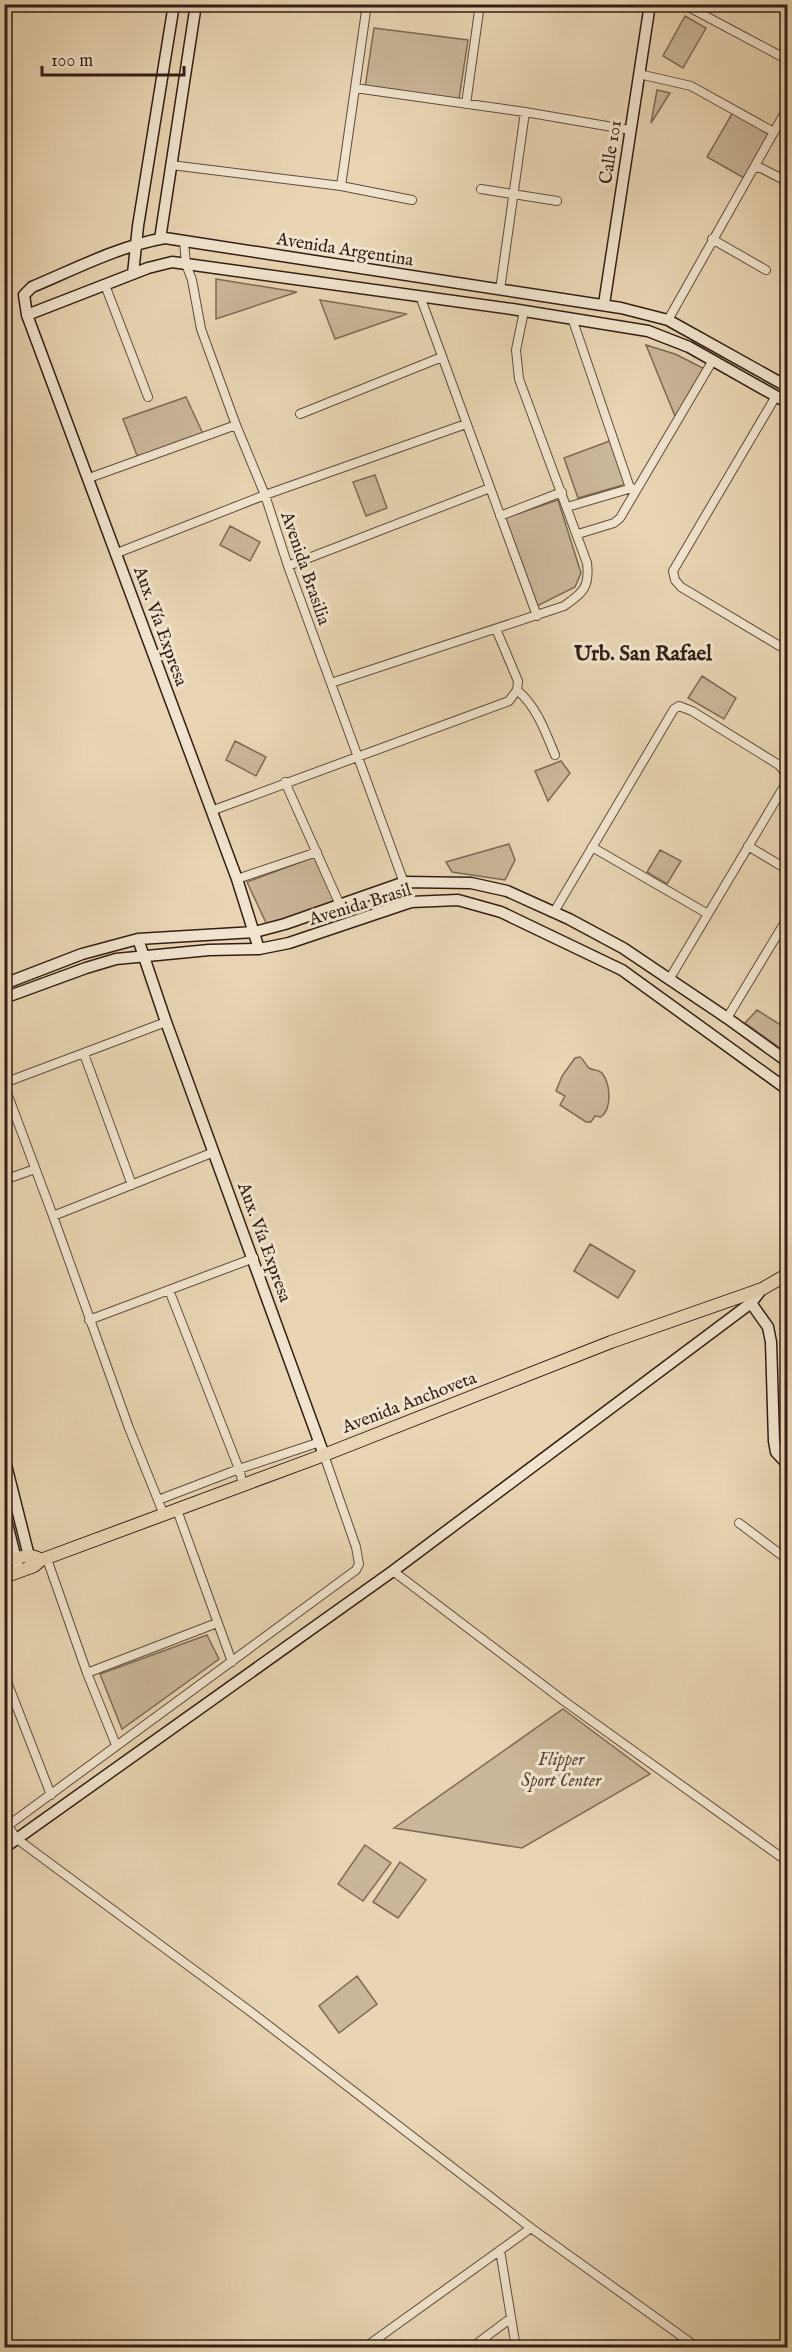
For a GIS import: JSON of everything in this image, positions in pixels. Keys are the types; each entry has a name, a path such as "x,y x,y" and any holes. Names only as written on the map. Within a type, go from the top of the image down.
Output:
{"main road":[{"path":"27,315 133,274 174,4"},
{"path":"160,239 196,4"},
{"name":"Calle 101","path":"593,321 600,304 650,4"},
{"name":"Avenida Argentina","path":"27,315 24,295 32,286 136,245 160,239 184,241 621,308 668,320 788,387"},
{"name":"Avenida Argentina","path":"133,274 172,262 539,313 648,331 673,339 788,403"},
{"path":"539,313 541,295"},
{"path":"617,325 621,308"},
{"name":"Aux. Vía Expresa","path":"27,315 237,879 259,949"},
{"name":"Avenida Brasil","path":"4,984 82,954 138,939 255,932 405,882 471,883 507,891 554,912 623,948 788,1062"},
{"path":"501,912 507,891"},
{"name":"Avenida Brasil","path":"4,998 116,959 209,950 259,949 289,943 411,902 458,900 501,912 622,970 788,1090"},
{"name":"Aux. Vía Expresa","path":"138,939 166,1023 254,1258 324,1455"},
{"name":"Avenida Anchoveta","path":"4,1577 19,1572 37,1560 324,1455 611,1342 762,1289 788,1274"},
{"path":"4,1848 393,1571 751,1303 762,1289"},
{"path":"751,1303 768,1327 771,1342 776,1452 788,1465"},
{"path":"4,1457 37,1560"},
{"path":"4,1512 10,1560 19,1572"},
{"name":"Avenida Anchoveta","path":"10,1560 37,1560"}],"street":[{"path":"340,186 367,4"},
{"path":"466,104 480,4"},
{"path":"683,4 788,60"},
{"path":"639,74 690,86 772,131"},
{"path":"355,88 525,112 630,130"},
{"path":"668,320 746,178 754,168 772,131 788,107"},
{"path":"500,290 525,112"},
{"path":"171,165 340,186 412,200"},
{"path":"754,168 761,168 788,182"},
{"path":"481,189 557,201"},
{"path":"712,239 766,270"},
{"name":"Avenida Brasilia","path":"184,241 186,264 192,280 201,329 236,425 265,495 288,566 411,902"},
{"path":"105,285 148,397"},
{"path":"420,296 537,616"},
{"path":"331,683 537,616 564,606 582,594 589,577 587,563 519,379 516,350 524,311"},
{"path":"572,318 630,488"},
{"path":"300,414 442,357"},
{"path":"578,534 614,523 620,518 713,360"},
{"path":"776,396 673,571 675,580 681,587 785,649 788,638"},
{"path":"117,553 265,495 466,424"},
{"path":"89,478 236,425"},
{"path":"567,507 639,487"},
{"path":"288,566 490,488"},
{"path":"500,516 562,492"},
{"path":"211,811 509,700 517,690 518,681 496,629"},
{"path":"517,690 535,710 555,755"},
{"path":"554,912 670,714 679,706 692,711 779,765 788,777 669,978"},
{"path":"285,782 340,905"},
{"path":"748,846 788,870"},
{"path":"592,847 708,914"},
{"path":"237,879 317,852"},
{"path":"727,1018 788,917"},
{"path":"164,1515 89,1320 4,1084 166,1023"},
{"path":"84,1054 132,1185"},
{"path":"53,1216 214,1152"},
{"path":"4,1180 35,1169"},
{"path":"89,1320 254,1258"},
{"path":"169,1290 243,1484"},
{"path":"158,1500 239,1469 320,1442"},
{"name":"Aux. Vía Expresa","path":"232,1662 356,1570 359,1557 324,1455"},
{"path":"177,1510 232,1662 6,1827 18,1839 251,2012 531,2228 698,2348"},
{"path":"739,1522 788,1560"},
{"path":"37,1560 116,1745"},
{"path":"393,1571 564,1701 788,1862"},
{"path":"87,1673 217,1623"},
{"path":"4,1674 51,1796"},
{"path":"364,2348 531,2228"},
{"path":"500,2250 516,2348"},
{"path":"471,2348 511,2318"}],"green space":[{"path":"685,16 706,28 683,68 663,56"},
{"path":"374,28 468,40 459,99 365,88"},
{"path":"657,90 670,93 651,123"},
{"path":"733,112 770,135 744,178 707,157"},
{"path":"216,279 297,292 216,319"},
{"path":"320,300 407,314 335,339"},
{"path":"646,345 675,354 705,369 677,421"},
{"path":"186,397 204,436 138,458 123,419"},
{"path":"615,439 630,483 578,498 564,458"},
{"path":"375,475 387,508 366,516 353,482"},
{"path":"558,500 581,573 575,587 537,606 505,518"},
{"path":"230,526 260,542 250,561 220,545"},
{"path":"702,676 736,698 724,719 688,698"},
{"path":"235,741 266,757 256,776 226,760"},
{"path":"561,761 570,773 548,801 535,771"},
{"path":"509,844 515,860 505,880 452,872 446,862"},
{"path":"660,850 681,861 667,884 647,872"},
{"path":"317,856 336,902 267,925 247,882"},
{"path":"757,1010 787,1029 787,1053 745,1023"},
{"path":"580,1057 589,1068 602,1073 609,1090 609,1102 605,1113 601,1117 595,1116 591,1122 586,1122 560,1105 565,1096 556,1091 562,1076 575,1058"},
{"path":"590,1244 635,1271 618,1298 574,1271"},
{"path":"207,1635 219,1659 122,1729 100,1674"},
{"name":"Flipper Sport Center","path":"563,1709 650,1774 522,1848 394,1828"},
{"path":"365,1845 391,1863 363,1901 338,1884"},
{"path":"400,1862 426,1880 398,1918 373,1902"},
{"path":"357,1976 377,2004 339,2033 319,2006"}],"district":[{"name":"Urb. San Rafael","path":"643,653"}]}
